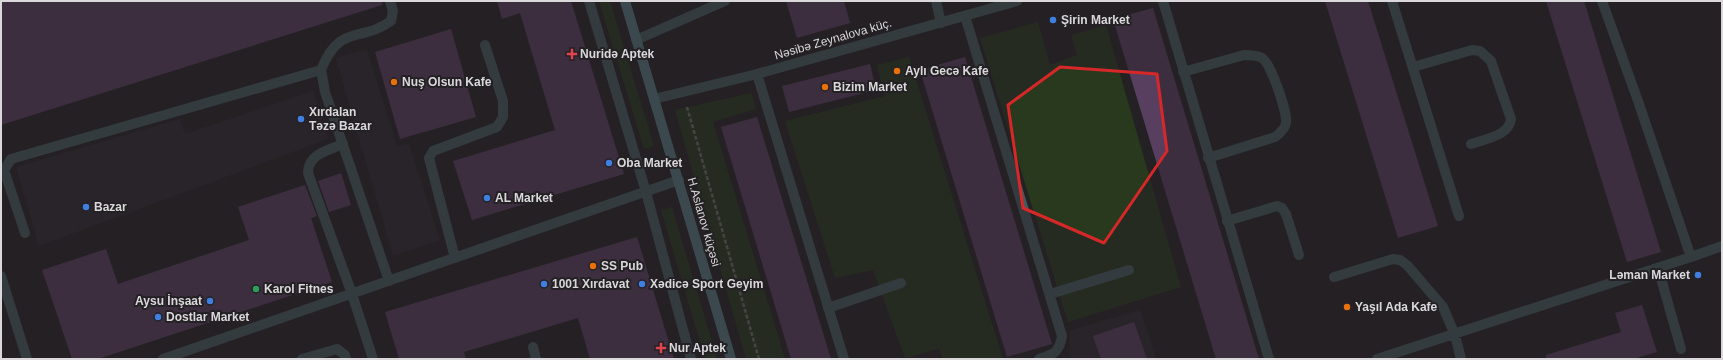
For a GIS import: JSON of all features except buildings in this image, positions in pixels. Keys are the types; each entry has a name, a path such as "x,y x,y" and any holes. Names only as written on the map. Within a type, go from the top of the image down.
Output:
{"street":[{"path":"389,281 326,92 321,70 326,58 336,44 351,36 382,28 391,21 393,11 390,1"},
{"path":"589,1 646,192 691,359"},
{"name":"H.Aslanov küçəsi","path":"624,1 679,180 731,359"},
{"path":"636,40 726,1"},
{"path":"936,1 942,23"},
{"name":"Nəsibə Zeynalova küç.","path":"654,99 757,74 1017,1"},
{"path":"1163,1 1268,359"},
{"path":"1392,1 1459,216"},
{"path":"1602,1 1691,257"},
{"path":"965,16 1062,336 1060,347 1055,353 1039,359"},
{"path":"455,258 429,158 434,151 498,127 503,117 503,101 485,45"},
{"path":"1413,67 1472,50 1480,51 1491,61 1511,119 1510,126 1505,132 1471,144"},
{"path":"1183,72 1244,55 1254,55 1263,58 1271,68 1286,116 1286,124 1283,130 1275,137 1208,158"},
{"path":"25,233 4,170 10,160 321,70"},
{"path":"757,74 844,359"},
{"path":"343,144 313,158 308,165 308,173 352,294 373,359"},
{"path":"163,359 679,180"},
{"path":"1227,221 1277,206 1282,208 1286,214 1299,255"},
{"path":"1377,359 1455,335 1722,246"},
{"path":"1334,277 1393,258 1400,260 1407,265 1443,307 1455,335 1461,359"},
{"path":"1658,268 1681,349"},
{"path":"1050,294 1129,270"},
{"path":"1,276 27,359"},
{"path":"828,308 900,283"},
{"path":"533,347 536,359"},
{"path":"302,359 337,349 345,354 346,359"}],"path":[{"path":"686,106 759,359"}],"highlighted area":[{"path":"1060,67 1157,74 1167,151 1104,243 1023,208 1008,105"}],"shaded area":[{"path":"367,49 397,146 409,144 440,240 393,256 336,58"},
{"name":"Bazar","path":"313,91 328,139 39,246 16,167 180,119 185,134"},
{"path":"1140,310 1157,359 1070,359 1069,331"}],"green space":[{"path":"599,1 610,1 654,146 644,149"},
{"path":"1038,22 1050,65 1077,55 1071,35 1106,25 1181,287 1068,322 980,38"},
{"path":"909,57 1003,359 943,359 939,349 905,358 873,270 835,278 785,121 885,96 877,65"},
{"path":"751,93 756,109 713,122 785,359 746,359 675,110"},
{"path":"672,207 717,359 705,359 661,210"}],"place":[{"name":"Şirin Market","path":"1053,20"},
{"name":"Nuridə Aptek","path":"572,54"},
{"name":"Aylı Gecə Kafe","path":"897,71"},
{"name":"Nuş Olsun Kafe","path":"394,82"},
{"name":"Bizim Market","path":"825,87"},
{"name":"Xırdalan Təzə Bazar","path":"301,119"},
{"name":"Oba Market","path":"609,163"},
{"name":"AL Market","path":"487,198"},
{"name":"Bazar","path":"86,207"},
{"name":"SS Pub","path":"593,266"},
{"name":"Ləman Market","path":"1698,275"},
{"name":"1001 Xırdavat","path":"544,284"},
{"name":"Xədicə Sport Geyim","path":"642,284"},
{"name":"Karol Fitnes","path":"256,289"},
{"name":"Aysu İnşaat","path":"210,301"},
{"name":"Yaşıl Ada Kafe","path":"1347,307"},
{"name":"Dostlar Market","path":"158,317"},
{"name":"Nur Aptek","path":"661,348"}]}
